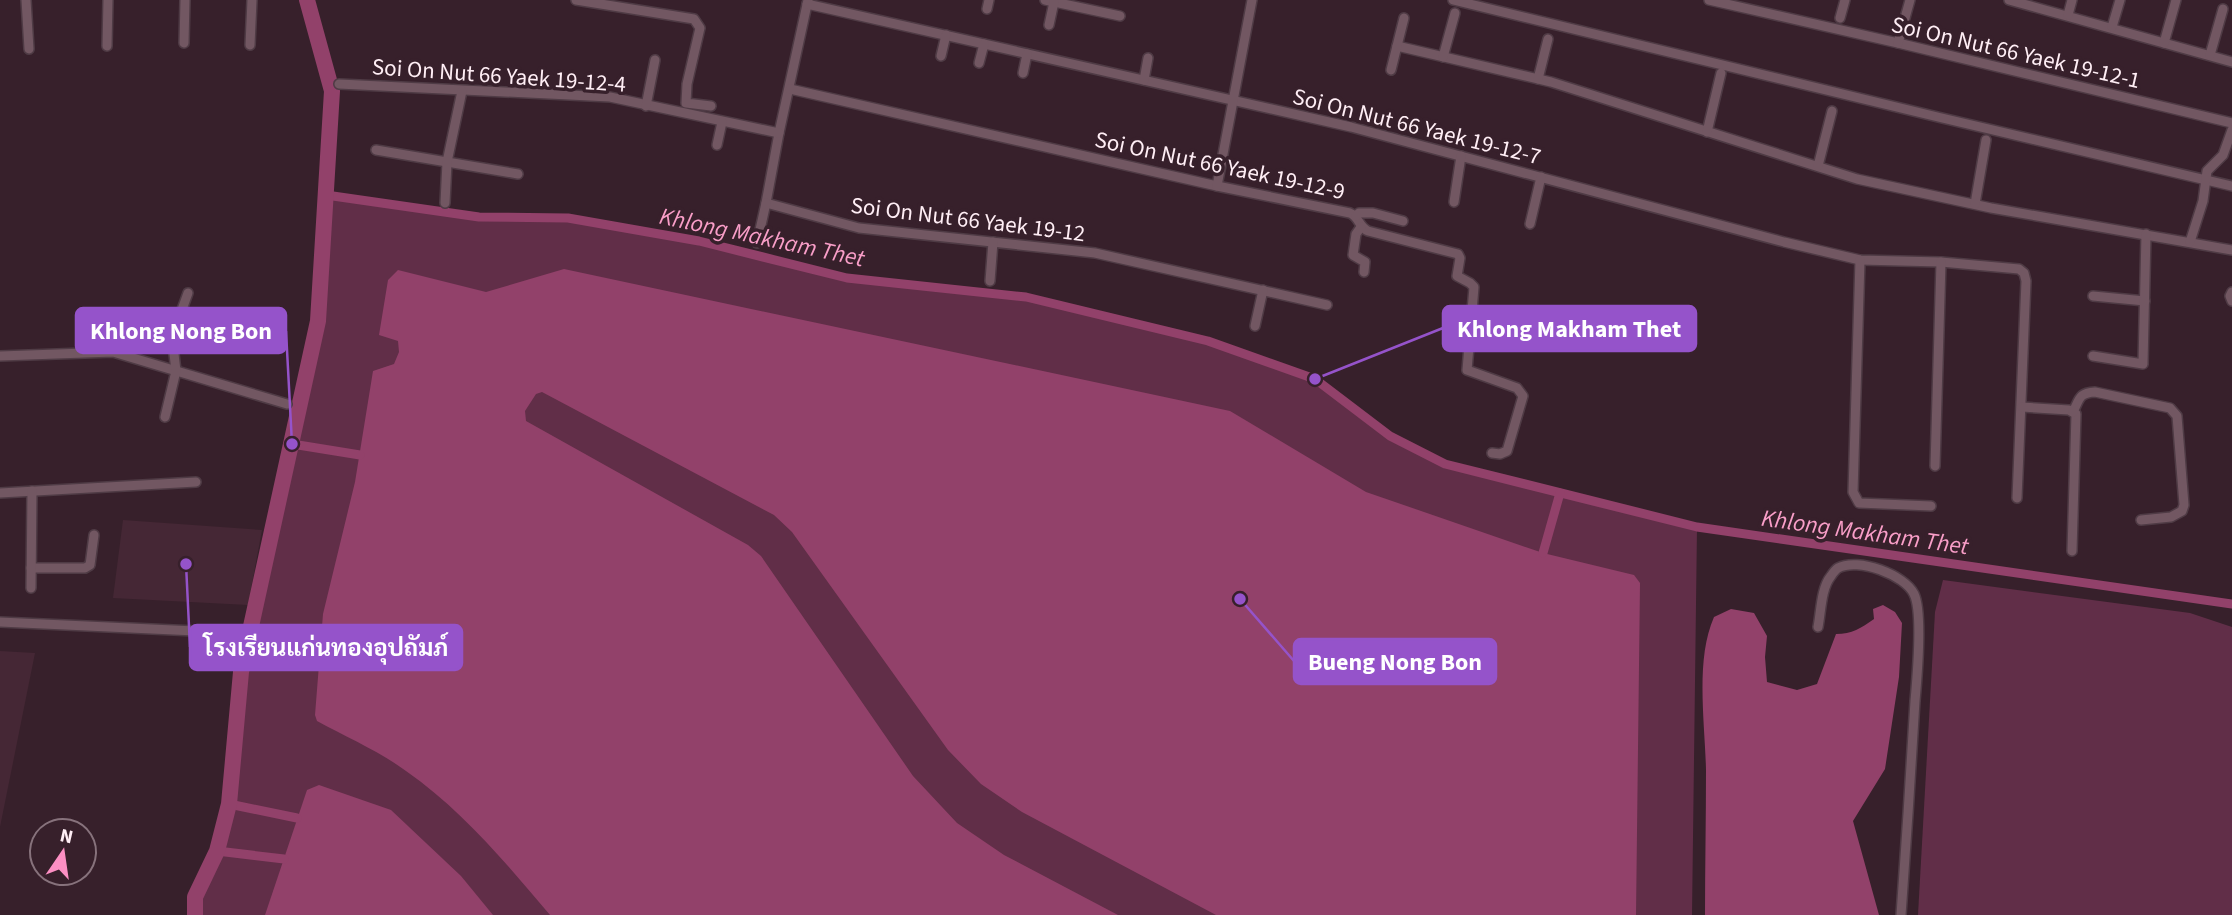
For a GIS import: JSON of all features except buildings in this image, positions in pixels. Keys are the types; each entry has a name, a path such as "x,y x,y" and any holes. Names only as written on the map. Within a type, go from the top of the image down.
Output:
{"street":[{"path":"26,0 29,49"},
{"path":"107,46 108,0"},
{"path":"184,43 185,0"},
{"path":"250,45 252,0"},
{"path":"576,0 694,19 700,28 686,103 710,106"},
{"path":"1217,186 1252,0"},
{"path":"1453,0 2232,186"},
{"name":"Soi On Nut 66 Yaek 19-12-1","path":"1709,0 2232,123"},
{"path":"1840,18 1844,0"},
{"path":"1898,43 1910,0"},
{"path":"2068,15 2072,0"},
{"path":"2112,27 2120,0"},
{"path":"2164,43 2176,0"},
{"path":"1049,25 1049,1 1120,16"},
{"path":"2015,1 2232,61"},
{"path":"757,243 807,2"},
{"name":"Soi On Nut 66 Yaek 19-12-7","path":"807,2 826,4 946,36 1351,127 1860,260 2019,268 2026,281 2022,407"},
{"path":"2210,55 2223,9"},
{"path":"1443,57 1455,13"},
{"path":"1391,69 1405,18"},
{"path":"942,56 946,36"},
{"path":"1538,79 1548,38"},
{"path":"979,63 984,44"},
{"path":"1397,46 1538,79 1857,179 1975,204 2232,250"},
{"path":"1023,73 1027,54"},
{"path":"1144,79 1148,58"},
{"path":"646,106 655,60"},
{"path":"1707,132 1721,73"},
{"name":"Soi On Nut 66 Yaek 19-12-4","path":"339,84 610,97 779,133"},
{"name":"Soi On Nut 66 Yaek 19-12-9","path":"790,89 1217,186 1350,213 1356,216 1361,227 1368,232 1455,253 1459,256 1457,276 1474,287 1467,370 1517,388 1523,397 1507,451 1492,453"},
{"path":"444,203 447,162 462,91"},
{"path":"1818,166 1832,111"},
{"path":"718,145 722,122"},
{"path":"2190,242 2203,201 2207,171 2223,155 2232,130"},
{"path":"1975,204 1986,140"},
{"path":"376,150 518,174"},
{"path":"1454,202 1461,156"},
{"path":"1530,224 1541,177"},
{"name":"Soi On Nut 66 Yaek 19-12","path":"766,203 859,228 1095,253 1327,304"},
{"path":"1356,216 1367,212 1403,221"},
{"path":"1361,227 1356,234 1353,256 1365,262 1364,272"},
{"path":"2093,356 2143,364 2146,234"},
{"path":"990,281 993,242"},
{"path":"1860,260 1853,492 1859,503 1931,506"},
{"path":"1935,466 1941,262"},
{"path":"1255,326 1263,290"},
{"path":"2232,292 2232,301"},
{"path":"165,417 176,371 172,337 188,293"},
{"path":"2093,296 2145,301"},
{"path":"0,356 113,352 287,404"},
{"path":"2073,551 2076,421 2073,412 2085,393 2095,392 2174,411 2184,505 2182,511 2171,517 2141,520"},
{"path":"2017,498 2022,407 2073,412"},
{"path":"0,493 195,482"},
{"path":"31,588 32,491"},
{"path":"31,568 85,568 90,565 92,559 94,536"},
{"path":"1818,627 1828,579 1839,568 1854,565 1891,573 1914,594 1918,616 1918,659 1901,915"},
{"path":"0,622 217,632"}],"shaded area":[{"path":"326,195 479,217 568,218 699,241 847,278 1026,297 1208,341 1315,379 1390,436 1445,464 1697,527 1692,915 195,915 195,897 217,851 229,804 241,672 318,321"},
{"path":"564,269 1230,411 1366,492 1543,553 1634,575 1640,583 1636,915 1216,915 1022,812 981,784 948,750 792,532 774,515 542,392 536,394 525,411 526,421 748,545 761,556 913,776 957,823 1004,855 1118,915 550,915 500,857 446,803 396,764 317,721 315,715 323,614 355,482 373,371 394,364 399,352 398,341 379,335 388,280 398,270 486,292"},
{"path":"123,520 262,530 248,605 113,598"},
{"path":"1943,580 2190,613 2232,627 2232,915 1918,915 1935,612"},
{"path":"1883,605 1895,612 1902,623 1899,677 1885,769 1853,821 1879,915 1705,915 1706,770 1703,672 1708,634 1714,617 1731,609 1754,613 1767,636 1767,682 1797,690 1817,684 1836,634 1852,632 1865,625 1874,619 1873,609"},
{"path":"0,651 35,653 0,827"},
{"path":"319,785 391,810 461,876 493,915 265,915 307,790"}],"waterway":[{"path":"195,915 195,897 217,851 229,804 241,672 318,321 332,91 307,0"},
{"name":"Khlong Makham Thet","path":"326,195 479,217 568,218 699,241 847,278 1026,297 1208,341 1315,379 1390,436 1445,464 1697,527 2232,604"},
{"path":"292,444 360,455"},
{"path":"1543,553 1560,493"},
{"path":"229,804 297,818"},
{"path":"217,851 284,859"}],"place":[{"name":"Khlong Makham Thet","path":"1315,379"},
{"name":"Khlong Nong Bon","path":"292,444"},
{"name":"โรงเรียนแก่นทองอุปถัมภ์","path":"186,564"},
{"name":"Bueng Nong Bon","path":"1240,599"}]}
